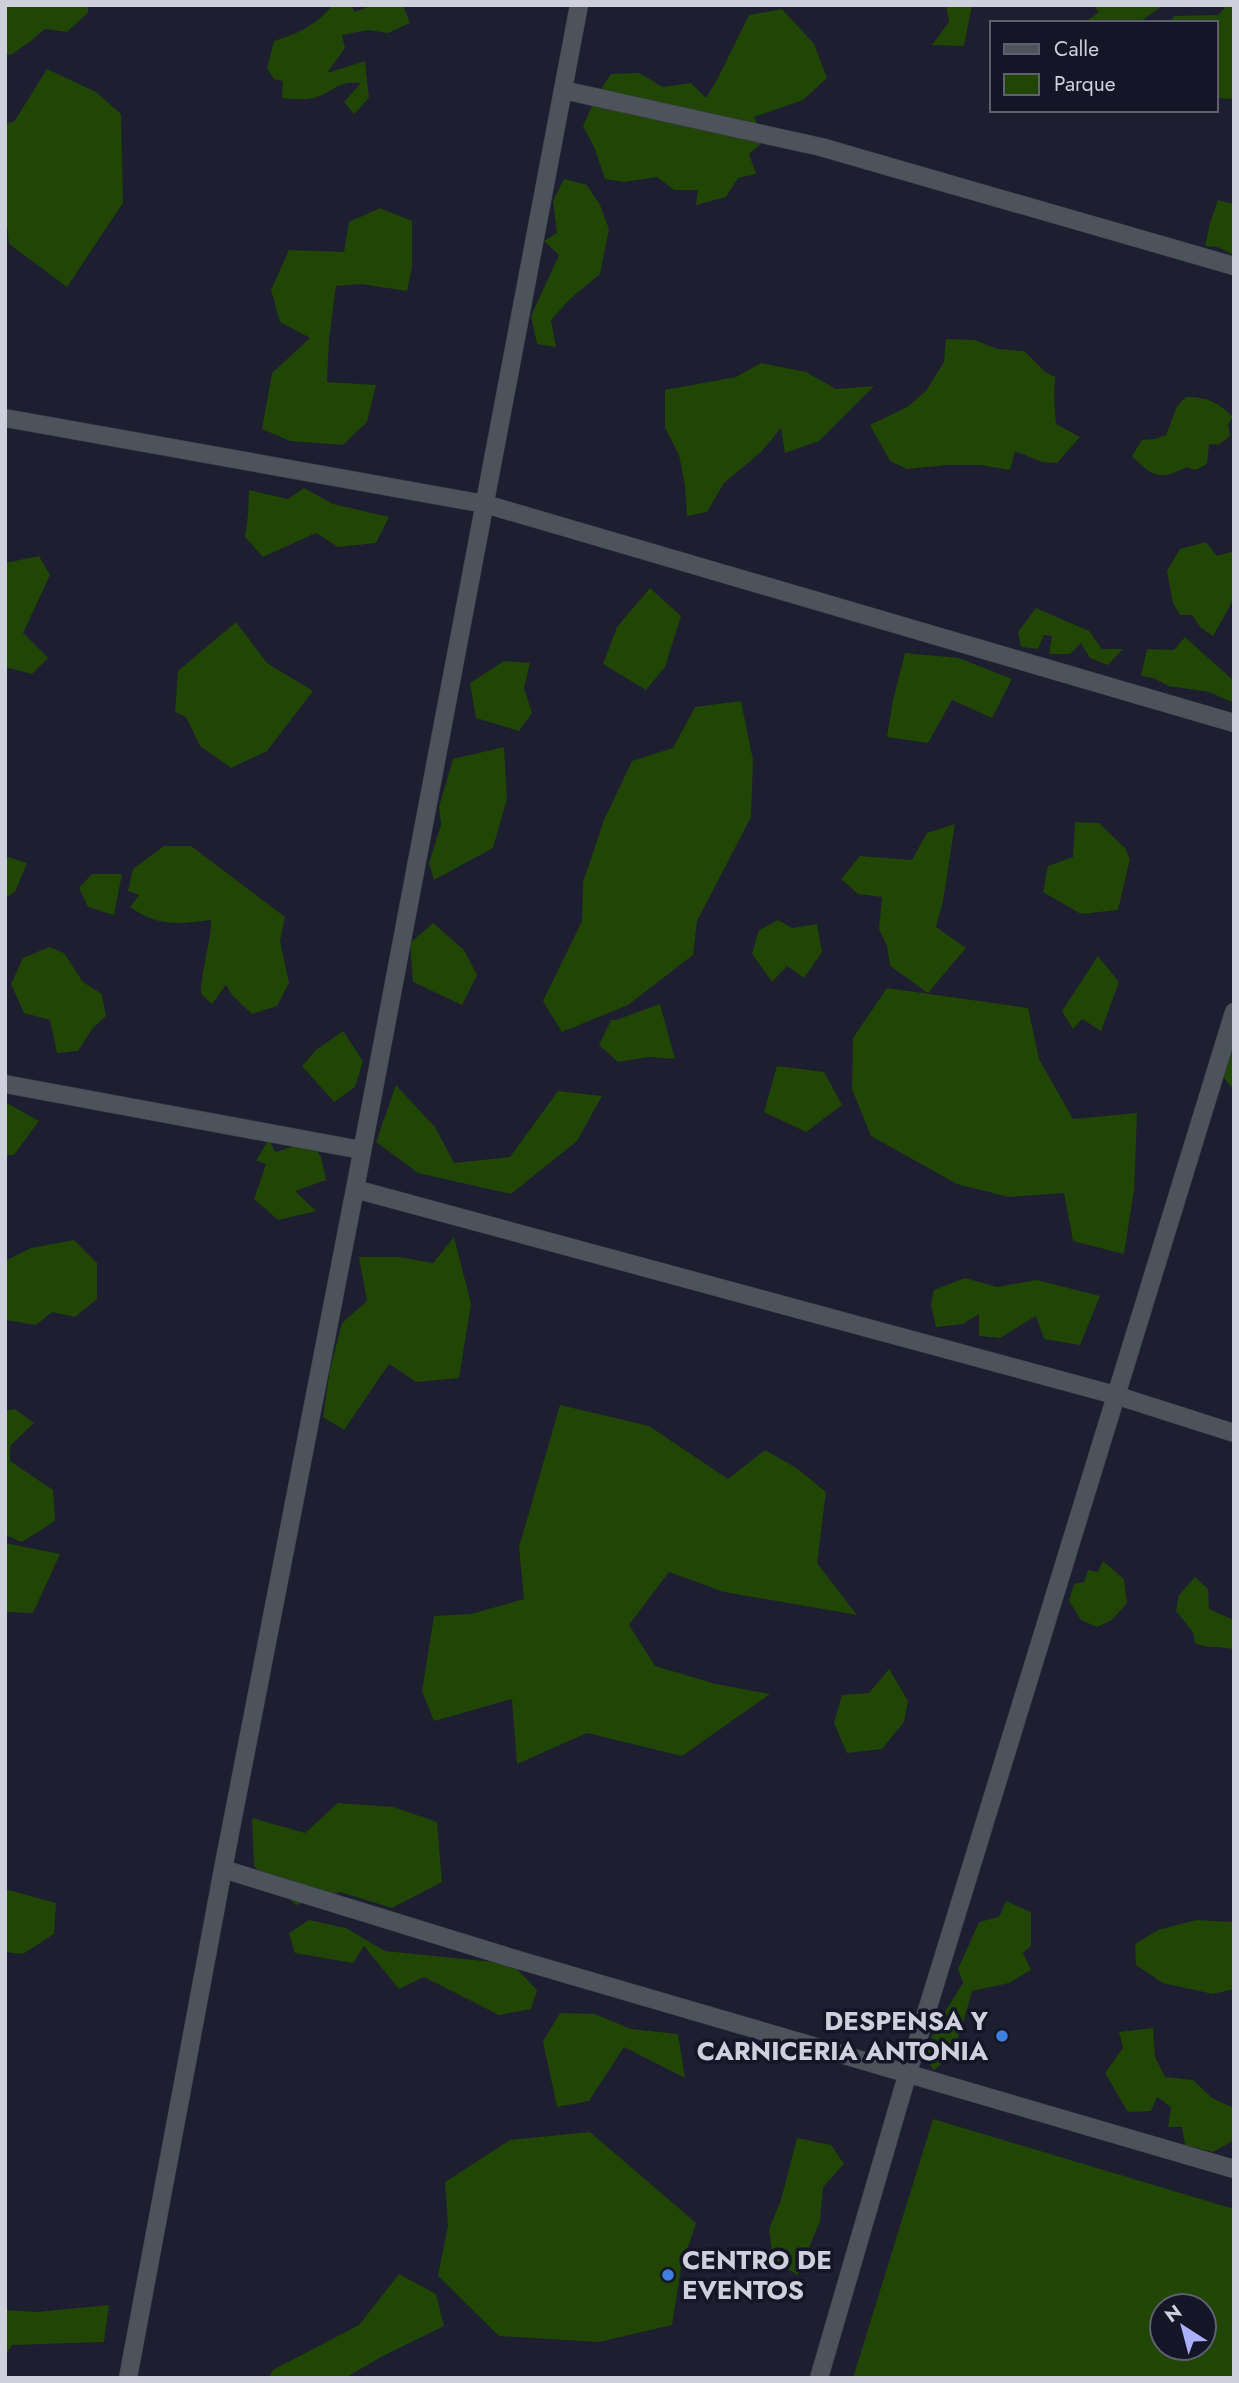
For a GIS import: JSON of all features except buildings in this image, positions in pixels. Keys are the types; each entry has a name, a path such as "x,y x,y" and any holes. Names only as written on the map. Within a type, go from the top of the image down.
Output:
{"street":[{"path":"128,2378 579,5"},
{"path":"563,90 821,147 1234,266"},
{"path":"5,418 485,504 1234,723"},
{"path":"819,2378 908,2072 1234,1012"},
{"path":"5,1084 361,1150"},
{"path":"355,1189 1115,1395 1234,1433"},
{"path":"223,1869 515,1959 1234,2169"}],"green space":[{"path":"5,5 88,5 88,13 67,32 45,29 11,55 5,54"},
{"path":"330,5 351,5 355,12 373,5 403,5 410,23 388,33 368,30 342,35 345,48 327,73 365,61 369,98 354,114 344,102 361,83 341,84 313,98 282,98 283,81 274,79 267,68 274,41 312,24"},
{"path":"946,5 972,5 964,46 932,45 949,22"},
{"path":"1093,5 1164,5 1141,21 1087,21 1099,12"},
{"path":"1227,5 1234,5 1234,99 1218,98 1218,21 1171,21 1174,16 1218,15"},
{"path":"782,9 814,44 827,78 803,100 754,117 765,140 749,154 756,174 738,178 726,197 696,205 698,190 674,190 657,177 624,182 605,179 595,149 583,126 597,95 611,74 639,73 663,87 691,83 706,98 749,15"},
{"path":"47,69 96,92 121,114 123,203 67,287 9,244 5,205 5,123 14,122"},
{"path":"564,179 587,185 600,205 609,229 600,274 570,299 551,320 556,347 537,344 531,316 559,255 544,241 557,233 553,201"},
{"path":"1218,200 1234,204 1232,254 1218,247 1205,246"},
{"path":"380,208 412,221 412,267 407,291 361,284 336,286 329,339 327,382 376,385 367,422 343,445 290,441 262,429 272,373 310,338 280,322 271,290 289,250 344,252 349,222"},
{"path":"946,339 975,340 997,349 1024,351 1045,372 1055,377 1056,424 1080,437 1057,463 1042,462 1015,451 1010,470 980,465 907,469 890,461 870,425 907,407 926,391 944,362"},
{"path":"761,363 806,372 836,389 874,386 819,441 785,453 781,428 761,452 724,483 707,512 687,516 679,455 665,428 665,390 736,377"},
{"path":"1186,397 1212,401 1228,412 1233,417 1228,424 1230,436 1218,445 1209,444 1207,464 1195,470 1187,467 1170,474 1157,475 1132,456 1142,440 1166,435 1177,406"},
{"path":"304,488 333,504 389,517 376,543 338,547 316,533 263,557 245,537 249,490 288,499"},
{"path":"1206,542 1217,556 1234,551 1234,593 1230,606 1213,636 1201,628 1192,615 1180,615 1173,603 1167,571 1180,549"},
{"path":"39,556 50,575 23,633 48,658 32,674 5,667 5,563"},
{"path":"650,588 681,616 665,667 646,690 603,664 617,627"},
{"path":"1036,608 1089,631 1102,649 1123,649 1108,665 1090,658 1081,643 1070,654 1049,654 1052,636 1044,635 1038,649 1021,647 1018,632"},
{"path":"236,622 267,663 313,691 267,751 231,768 200,746 186,717 175,712 178,671"},
{"path":"1185,637 1234,681 1234,703 1209,692 1169,686 1153,678 1141,676 1147,649 1174,650"},
{"path":"905,653 959,658 1012,679 992,718 952,700 928,743 887,737"},
{"path":"504,661 530,663 524,688 532,713 519,731 476,718 470,683"},
{"path":"741,701 753,760 751,817 697,921 693,955 628,1005 562,1032 543,1001 582,921 583,882 604,820 632,761 673,748 695,707"},
{"path":"504,747 507,799 493,848 434,880 429,863 441,825 439,807 453,759"},
{"path":"1075,822 1099,823 1125,848 1130,859 1118,910 1081,914 1043,892 1048,866 1073,857"},
{"path":"955,824 943,901 936,927 966,948 928,993 890,966 887,946 879,929 882,897 858,894 841,879 860,856 912,860 927,833"},
{"path":"164,846 191,846 285,917 280,941 289,983 277,1006 252,1014 232,995 226,985 212,1004 201,994 211,920 160,921 130,907 139,895 128,891 133,869"},
{"path":"8,857 27,863 15,892 5,898 5,859"},
{"path":"92,874 122,874 114,915 88,907 79,888"},
{"path":"778,920 792,928 817,924 822,952 804,978 787,966 772,982 752,954 759,930"},
{"path":"433,923 464,950 477,975 462,1005 413,982 410,943"},
{"path":"49,947 64,953 83,982 102,994 106,1016 92,1029 78,1051 57,1053 50,1020 24,1013 11,984 23,958"},
{"path":"1098,956 1119,982 1101,1031 1082,1019 1073,1029 1062,1011"},
{"path":"887,988 1028,1008 1039,1059 1073,1119 1137,1113 1134,1190 1124,1254 1073,1241 1064,1193 1009,1197 957,1184 871,1136 852,1089 853,1038"},
{"path":"660,1004 675,1059 649,1057 618,1062 599,1045 611,1020"},
{"path":"1234,1025 1234,1086 1231,1087 1217,1069"},
{"path":"343,1031 363,1061 355,1087 334,1102 302,1066 316,1050"},
{"path":"777,1066 824,1072 842,1105 806,1132 764,1112"},
{"path":"396,1085 435,1127 454,1163 510,1157 558,1091 602,1096 577,1141 511,1194 418,1173 376,1142"},
{"path":"5,1102 39,1121 14,1155 5,1155"},
{"path":"269,1139 275,1152 311,1141 321,1157 326,1180 295,1191 316,1211 278,1220 254,1199 266,1164 256,1161"},
{"path":"454,1237 471,1304 459,1378 416,1382 389,1364 344,1430 323,1417 330,1369 342,1323 367,1301 359,1257 399,1257 433,1263"},
{"path":"74,1240 97,1263 97,1299 75,1317 52,1312 36,1325 5,1320 5,1261 31,1248"},
{"path":"965,1278 997,1287 1037,1280 1100,1296 1080,1345 1044,1339 1036,1316 1000,1338 979,1336 979,1314 963,1324 936,1327 931,1305 934,1290"},
{"path":"560,1405 649,1426 728,1479 765,1450 795,1467 826,1492 817,1563 857,1615 724,1592 669,1572 629,1625 655,1666 716,1684 770,1694 682,1756 587,1733 517,1764 512,1699 434,1721 422,1691 434,1616 471,1614 524,1599 519,1547"},
{"path":"15,1409 34,1423 10,1446 10,1461 53,1490 55,1521 22,1542 5,1535 5,1411"},
{"path":"5,1543 60,1554 33,1613 5,1612"},
{"path":"1103,1561 1124,1579 1127,1603 1112,1620 1097,1627 1081,1620 1069,1601 1074,1584 1084,1582 1088,1570 1098,1572"},
{"path":"1195,1577 1208,1589 1209,1609 1234,1620 1234,1662 1233,1649 1195,1643 1193,1632 1176,1611 1179,1595"},
{"path":"889,1669 908,1701 904,1722 882,1749 847,1753 834,1723 842,1695 869,1693"},
{"path":"338,1803 393,1807 437,1822 442,1882 392,1908 340,1892 296,1905 254,1866 252,1818 305,1833"},
{"path":"5,1889 56,1903 54,1934 23,1954 5,1952"},
{"path":"1006,1901 1031,1912 1031,1946 1023,1953 1031,1970 1009,1983 972,1991 954,2045 934,2070 926,2060 934,2029 963,1983 958,1969 979,1922 999,1917"},
{"path":"309,1920 346,1928 385,1951 512,1964 537,1990 531,2009 499,2015 424,1977 399,1989 364,1946 353,1963 295,1953 289,1933"},
{"path":"1196,1920 1234,1921 1234,1989 1213,1994 1163,1983 1136,1965 1135,1944 1158,1930"},
{"path":"560,2013 595,2014 631,2029 678,2034 685,2078 624,2047 589,2101 557,2107 543,2041"},
{"path":"1153,2028 1155,2057 1165,2077 1193,2080 1212,2098 1234,2108 1234,2140 1213,2152 1185,2145 1182,2127 1168,2127 1171,2107 1157,2097 1151,2111 1128,2112 1105,2073 1123,2048 1119,2032"},
{"path":"933,2119 1234,2209 1234,2378 853,2378"},
{"path":"590,2132 696,2223 681,2268 672,2325 599,2342 499,2336 438,2276 448,2226 445,2182 510,2140"},
{"path":"797,2138 831,2145 844,2164 823,2187 820,2221 798,2275 773,2261 769,2229 781,2200"},
{"path":"399,2274 436,2294 444,2326 345,2378 269,2378 273,2370 359,2325"},
{"path":"109,2305 104,2342 12,2345 5,2356 5,2310 37,2312"}],"place":[{"name":"DESPENSA Y CARNICERIA ANTONIA","path":"1002,2036"},
{"name":"CENTRO DE EVENTOS","path":"668,2275"}]}
